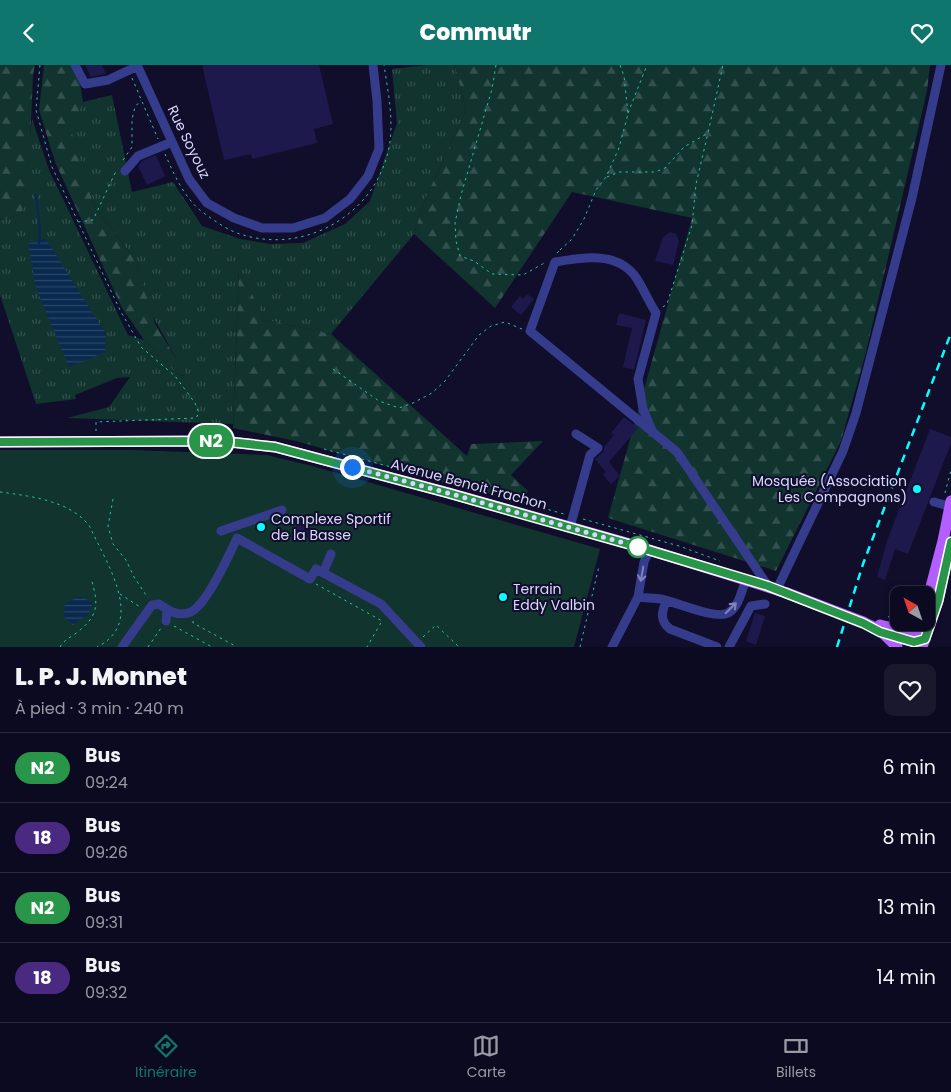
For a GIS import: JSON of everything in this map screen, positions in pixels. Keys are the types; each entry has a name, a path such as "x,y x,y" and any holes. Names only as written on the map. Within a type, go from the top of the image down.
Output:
{"main road":[{"name":"Avenue Benoit Frachon","path":"0,442 221,441 275,447 570,527 746,579 778,589 881,629"},
{"path":"930,586 943,541 950,505"},
{"path":"881,629 918,642 938,601 951,542"},
{"path":"881,629 890,624"},
{"path":"881,629 897,647"}],"street":[{"path":"75,65 84,84 108,80 125,69 137,65"},
{"name":"Rue Soyouz","path":"137,65 188,179 207,203 234,218 262,228 293,228 325,218 350,199 368,176 379,149 378,101 373,65"},
{"path":"653,433 643,409 638,379 655,314 636,278 624,265 608,259 592,257 552,259 530,331 653,433 677,452 778,589 843,451 856,413 912,198 941,65"},
{"path":"124,171 138,156 172,142"},
{"path":"570,527 590,455 598,448 576,434"},
{"path":"934,502 950,505"},
{"path":"221,531 282,510"},
{"path":"241,524 239,530 246,543"},
{"path":"948,555 947,542 951,525"},
{"path":"122,647 149,608 159,604 167,611 182,614 193,611 206,597 237,538 310,579 316,569 381,604 419,645"},
{"path":"612,647 638,597 644,562 649,551"},
{"path":"323,573 331,554"},
{"path":"638,597 666,601 724,615 729,613 737,603 746,579"},
{"path":"666,601 662,615 662,621 665,625 670,629 717,647"},
{"path":"729,647 751,606 765,604"},
{"path":"166,621 167,611"}],"path":[{"path":"40,65 36,110 52,167 120,310 141,347 175,376 195,403 199,413 196,418 96,422 96,433"},
{"path":"125,69 176,179 188,197 200,210 239,234 278,241 321,231 340,221 355,209 369,193 384,165 389,151 391,129 384,65"},
{"path":"496,65 492,89 461,195 455,223 456,241 460,256 474,261 492,274 523,275 552,259 572,239 584,219 596,190 606,177 620,148 628,114 647,65"},
{"path":"620,65 624,76 628,114"},
{"path":"655,314 667,304 692,225 696,184 722,65"},
{"path":"78,222 93,220 118,165 132,147 132,119 135,107 141,100"},
{"path":"606,177 620,172 655,172 665,168 684,147 708,133"},
{"path":"552,259 560,250"},
{"path":"334,369 379,401 399,408 432,393 446,381 479,335 491,326 505,322 530,331"},
{"path":"0,492 22,495 71,510 79,515 90,527 120,594 121,620 115,634 97,647"},
{"path":"113,499 108,526 112,544 126,560 149,608"},
{"path":"580,647 599,566"},
{"path":"60,647 62,643 94,616 97,599 91,578"},
{"path":"310,579 317,585 382,621 367,647"},
{"path":"120,594 149,608"},
{"path":"193,611 193,623 237,647"},
{"path":"148,647 166,621 212,647"},
{"path":"419,645 436,625 458,647"}],"green space":[{"path":"0,65 35,65 30,145 22,214 0,220"},
{"path":"44,65 77,65 83,102 71,130 94,206 136,261 155,324 187,376 178,375 144,340 122,308 55,162 39,110"},
{"path":"427,65 455,65 466,111 426,197 414,234 331,334 265,320 239,269 233,424 67,418 109,407 130,377 117,378 75,395 76,399 36,404 0,295 0,220 22,214 32,119 49,170 128,335 144,340 178,375 186,376 152,315 136,261 94,206 70,130 83,102 112,95 132,192 173,182 202,226 240,239 271,244 303,243 345,224 370,201 397,123 392,69"},
{"path":"455,65 930,65 927,91 865,356 841,441 776,571 608,518 692,218 572,192 495,308 414,234 426,197 466,111"},
{"path":"239,268 265,320 331,334 467,456 471,444 543,441 511,475 528,491 523,500 439,481 296,441 233,428"},
{"name":"Complexe Sportif de la Basse","path":"0,450 131,450 267,455 316,467 600,549 574,647 0,647"}],"water":[{"path":"46,239 106,334 105,352 69,367 36,288 28,243"},
{"path":"80,596 93,603 88,615 73,625 64,617 65,604"}],"building":[{"path":"85,65 102,65 106,74 91,77"},
{"path":"202,65 319,65 333,124 314,129 317,143 252,159 251,154 224,160"},
{"path":"156,155 165,176 147,185 138,166 142,161"},
{"path":"670,232 676,234 679,241 673,265 655,261 663,237"},
{"path":"527,294 534,299 521,315 511,307 520,296 523,299"},
{"path":"619,313 646,320 634,370 623,367 632,328 616,325"},
{"path":"624,417 638,428 609,462 620,476 611,484 603,475 606,472 595,459 604,451 604,447 614,435 611,433"},
{"path":"930,429 951,437 951,443 908,554 895,549 885,580 877,577 887,541"},
{"path":"305,523 311,536 298,541 293,528"},
{"path":"755,613 765,616 756,645 746,641"}],"waterway":[{"path":"36,195 40,225 39,243"}],"railway":[{"path":"837,647 863,564 951,333"}],"bus line":[{"name":"N2","path":"0,442 221,441 275,447 466,498 768,586 869,625 880,632 914,642 925,639 934,616 951,542"}],"place":[{"name":"Mosquée (Association Les Compagnons)","path":"917,489"},
{"name":"Complexe Sportif de la Basse","path":"261,527"},
{"name":"Terrain Eddy Valbin","path":"503,597"}],"route":[{"path":"352,467 638,547"}]}
